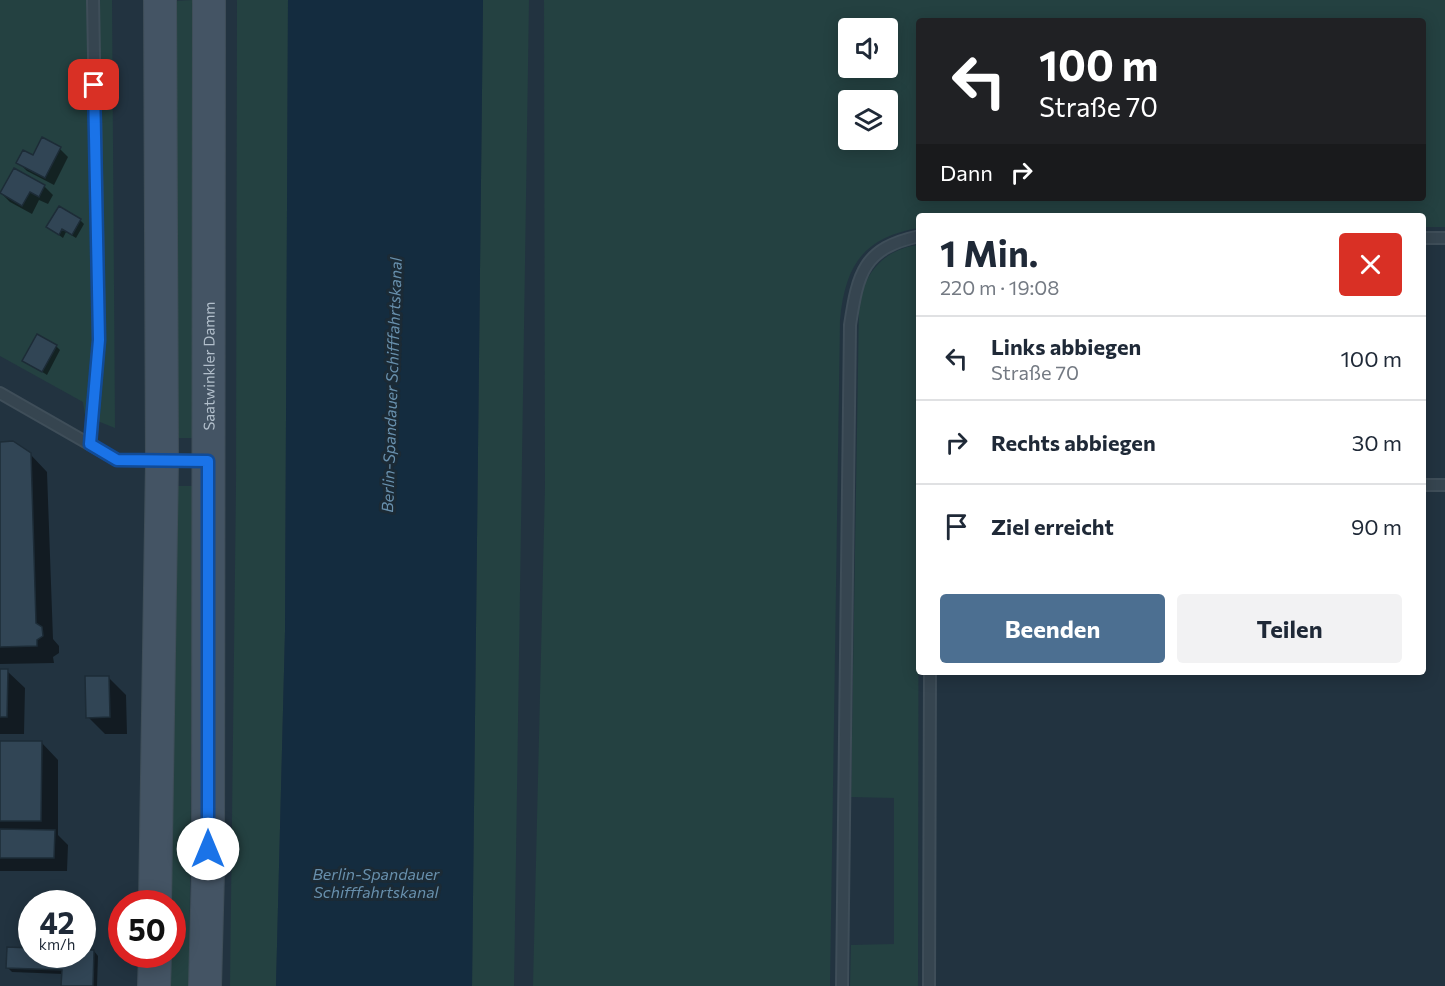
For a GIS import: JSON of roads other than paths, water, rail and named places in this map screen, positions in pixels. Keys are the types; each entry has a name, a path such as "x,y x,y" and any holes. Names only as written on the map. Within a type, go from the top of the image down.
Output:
{"main road":[{"path":"155,890 162,462 160,0"},
{"name":"Saatwinkler Damm","path":"205,986 208,872 209,0"},
{"path":"154,968 154,986"}],"lane":[{"path":"90,444 99,340 93,0"},
{"path":"842,986 850,325 855,288 877,250 899,240 916,237"},
{"path":"1426,238 1445,238"},
{"path":"0,393 117,460 208,461"},
{"path":"1426,484 1445,485"},
{"path":"929,986 930,675"}],"water":[{"name":"Berlin-Spandauer Schifffahrtskanal","path":"288,0 483,0 472,986 276,986 285,632"}]}
